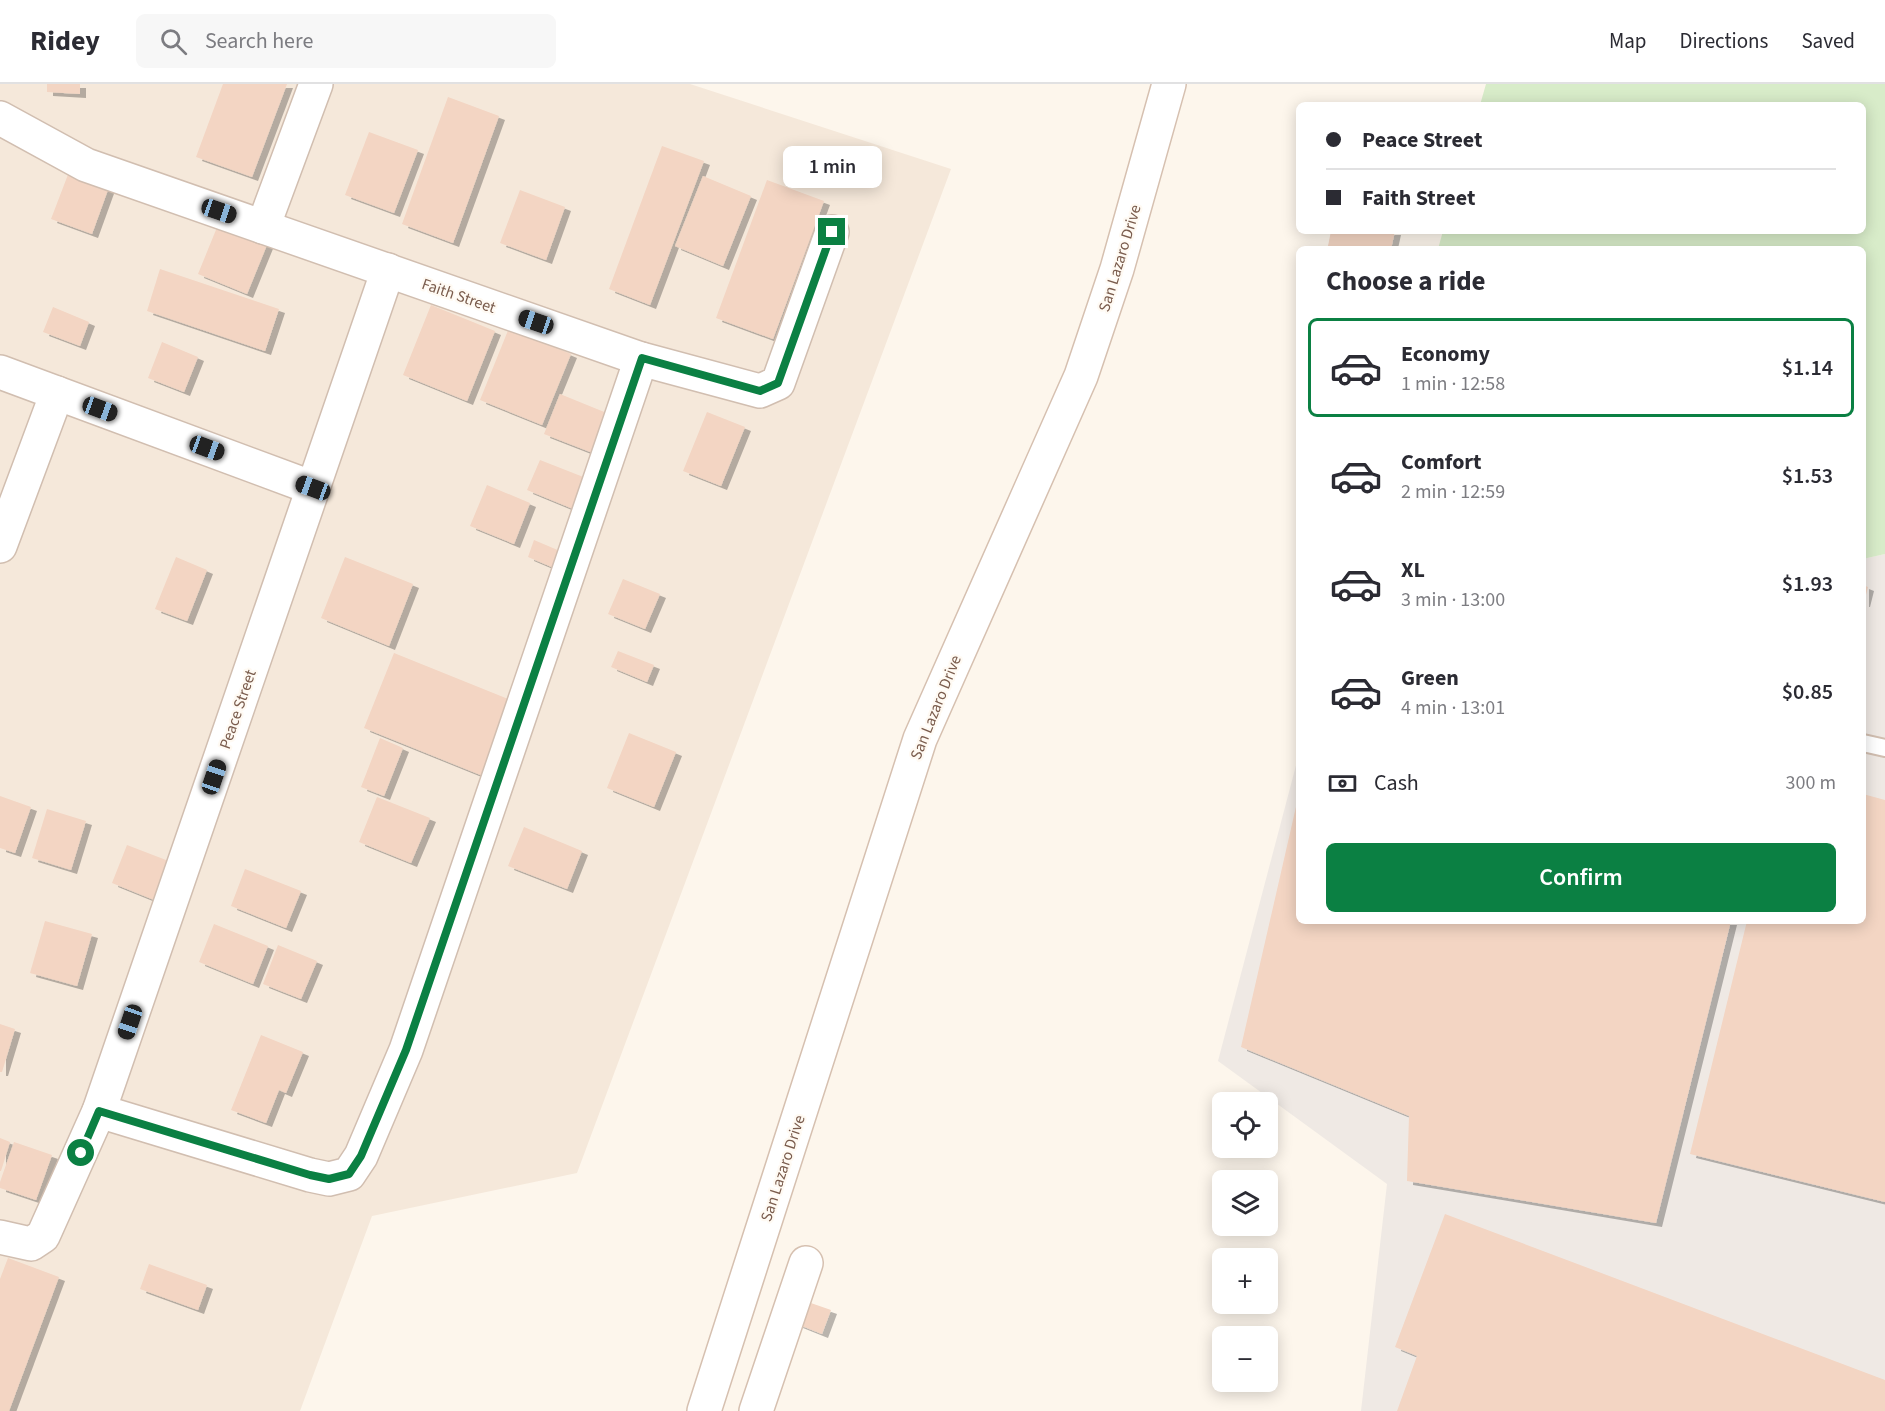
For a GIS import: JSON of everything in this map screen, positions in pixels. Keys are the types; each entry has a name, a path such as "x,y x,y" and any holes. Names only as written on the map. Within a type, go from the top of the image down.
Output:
{"street":[{"path":"263,227 316,84"},
{"name":"San Lazaro Drive","path":"704,1411 920,739 1081,376 1117,270 1169,84"},
{"name":"Faith Street","path":"0,118 86,165 642,358 760,391 778,383 832,232"},
{"name":"Peace Street","path":"0,1237 31,1244 43,1236 99,1111 388,270"},
{"path":"99,1111 310,1175 329,1179 349,1174 361,1156 406,1050 642,358"},
{"path":"0,372 313,488"},
{"path":"0,546 57,393"},
{"path":"755,1411 806,1263"},
{"path":"726,1340 755,1411"}],"lane":[{"path":"1866,744 1885,748"}],"shaded area":[{"path":"0,84 690,84 951,169 577,1173 372,1216 300,1411 0,1411"},
{"path":"1885,554 1885,1411 1361,1411 1387,1184 1278,1105 1278,1092 1261,1092 1218,1061 1296,765 1296,924 1866,924 1866,558"}],"green space":[{"path":"1486,84 1885,84 1885,554 1866,558 1866,246 1439,246 1442,234 1866,234 1866,102 1481,102"}],"building":[{"path":"47,84 80,84 80,94 47,92"},
{"path":"223,84 287,84 252,177 196,157"},
{"path":"448,97 499,116 453,243 402,224"},
{"path":"369,132 418,150 394,213 345,195"},
{"path":"662,146 704,161 650,305 609,289"},
{"path":"69,172 109,187 92,234 51,219"},
{"path":"703,176 751,196 723,266 675,246"},
{"path":"767,180 824,201 773,339 716,318"},
{"path":"520,190 565,207 546,260 500,243"},
{"path":"220,220 269,240 247,294 198,274"},
{"path":"1330,234 1394,234 1392,246 1328,246"},
{"path":"160,269 279,309 265,351 147,311"},
{"path":"431,305 495,331 467,401 403,375"},
{"path":"53,307 89,322 80,346 43,332"},
{"path":"509,328 571,354 542,425 480,400"},
{"path":"162,342 198,357 184,392 148,378"},
{"path":"560,394 619,418 603,457 544,434"},
{"path":"707,412 745,427 721,486 683,471"},
{"path":"540,460 591,480 578,511 527,490"},
{"path":"487,485 530,503 514,544 470,526"},
{"path":"534,540 567,554 561,571 528,557"},
{"path":"176,557 207,570 187,621 155,609"},
{"path":"345,557 413,584 389,646 321,618"},
{"path":"623,579 660,594 645,629 608,614"},
{"path":"618,651 654,665 647,682 611,667"},
{"path":"394,653 513,701 483,776 364,728"},
{"path":"629,733 676,752 654,807 607,788"},
{"path":"380,738 403,748 384,796 361,787"},
{"path":"1866,795 1885,800 1885,1202 1690,1154 1746,924 1866,924"},
{"path":"0,796 31,807 15,853 0,848"},
{"path":"377,797 430,818 411,863 359,842"},
{"path":"1296,807 1296,924 1730,924 1656,1223 1407,1181 1409,1116 1241,1047"},
{"path":"47,809 86,821 71,870 32,858"},
{"path":"524,827 582,851 567,889 508,866"},
{"path":"127,845 179,865 164,904 112,883"},
{"path":"245,869 301,891 286,928 231,906"},
{"path":"45,921 92,934 77,986 30,973"},
{"path":"214,924 268,946 253,984 199,962"},
{"path":"278,945 317,961 301,999 263,984"},
{"path":"0,1024 15,1029 2,1072 0,1072"},
{"path":"261,1035 303,1052 286,1093 279,1090 266,1123 231,1110"},
{"path":"0,1138 10,1142 1,1171 0,1171"},
{"path":"14,1142 52,1155 36,1200 0,1188"},
{"path":"1445,1214 1885,1380 1885,1411 1397,1411 1417,1356 1395,1347"},
{"path":"8,1258 59,1277 9,1411 0,1411 0,1279"},
{"path":"149,1264 207,1285 198,1310 140,1289"},
{"path":"805,1301 831,1310 822,1334 797,1324"}],"route":[{"path":"81,1153 99,1111 310,1175 329,1179 349,1174 361,1156 406,1050 642,358 760,391 778,383 832,232"}]}
